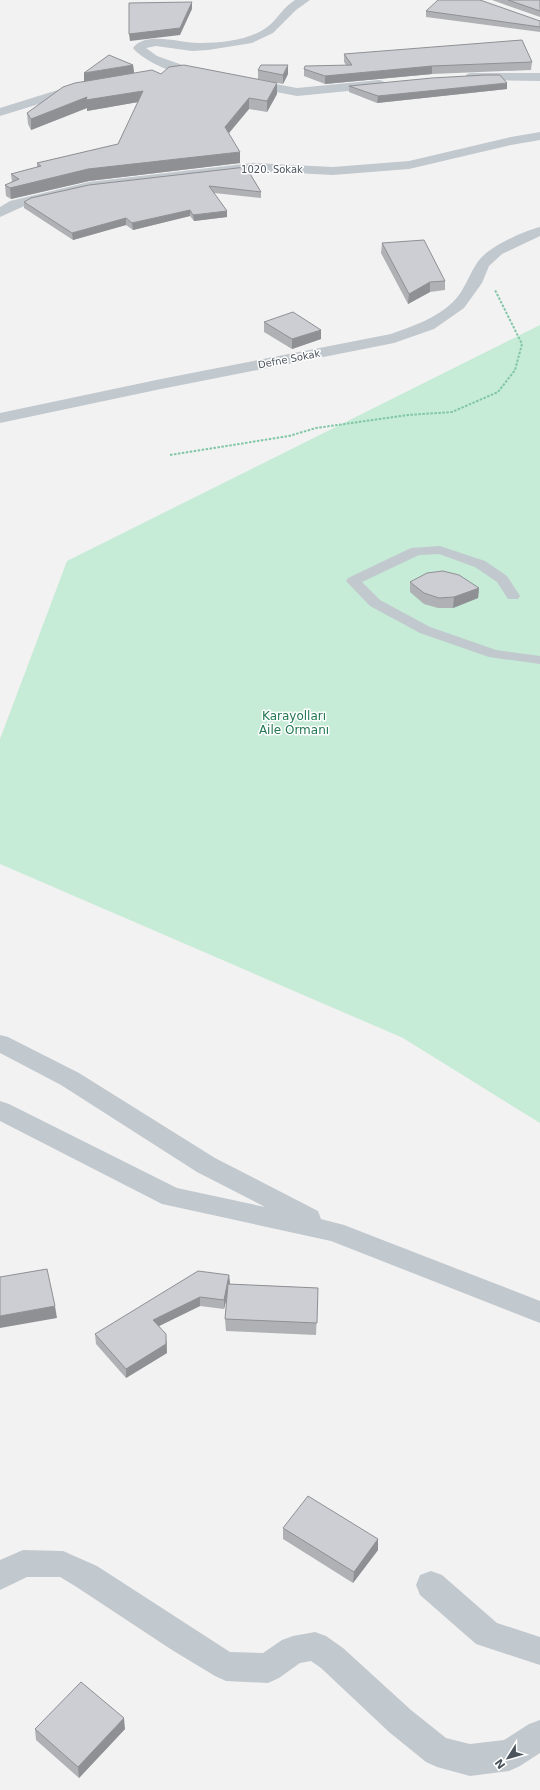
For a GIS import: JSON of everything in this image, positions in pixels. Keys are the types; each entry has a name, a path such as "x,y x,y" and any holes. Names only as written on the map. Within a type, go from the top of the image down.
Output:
{"street":[{"path":"161,74 188,71 141,52 139,48 142,44 151,42 194,47 236,44 259,37 274,28 289,9 304,0"},
{"path":"461,77 540,77"},
{"path":"238,80 297,92 392,83"},
{"path":"0,112 73,89 87,87"},
{"name":"1020. Sokak","path":"3,211 15,204 38,196 89,186 252,167 333,171 409,165 511,141 540,136"},
{"name":"Defne Sokak","path":"0,418 161,384 394,338 429,326 459,305 475,283 483,264 497,251 540,231"},
{"path":"0,1043 70,1079 206,1165 335,1232 540,1312"},
{"path":"0,1110 171,1196 335,1232"},
{"path":"0,1576 23,1563 63,1564 86,1576 183,1640 226,1666 268,1668 294,1650 315,1646 332,1658 400,1721 437,1751 470,1760 509,1755 540,1735"},
{"path":"431,1585 487,1634 540,1651"}],"lane":[{"path":"513,596 502,579 480,564 440,550 416,551 354,581 374,603 424,630 494,654 540,660"}],"path":[{"path":"170,454 289,436 316,428 408,415 452,412 498,392 515,370 522,344 493,286"}],"green space":[{"name":"Karayolları Aile Ormanı","path":"540,325 540,1123 403,1038 0,864 0,739 67,561"}],"building":[{"path":"438,0 480,0 540,21 540,27 426,11"},
{"path":"508,0 540,0 540,11"},
{"path":"192,2 180,28 129,34 129,3"},
{"path":"522,40 532,62 432,66 325,76 304,69 305,66 352,65 344,54"},
{"path":"109,55 133,65 84,73"},
{"path":"184,65 277,83 267,101 249,98 225,127 240,152 88,169 10,188 5,185 19,179 11,174 41,166 37,163 118,144 143,91 86,100 87,97 31,119 27,113 63,87 75,83 152,70 161,74 169,67"},
{"path":"261,65 288,65 283,75 258,70"},
{"path":"500,75 507,83 378,96 349,86 432,78"},
{"path":"246,167 261,192 209,186 227,211 193,215 190,210 132,223 126,218 72,233 24,202 31,198 89,185"},
{"path":"424,240 445,281 430,282 409,294 382,243"},
{"path":"293,312 321,330 292,339 264,322"},
{"path":"443,571 459,575 479,588 454,597 439,598 424,593 410,582 427,573"},
{"path":"47,1269 55,1306 0,1316 0,1277"},
{"path":"198,1271 229,1275 224,1300 200,1297 153,1320 166,1334 166,1344 126,1369 95,1334"},
{"path":"228,1284 318,1288 317,1323 225,1319"},
{"path":"308,1496 378,1539 354,1572 283,1528"},
{"path":"81,1682 124,1718 78,1767 35,1729"}]}
